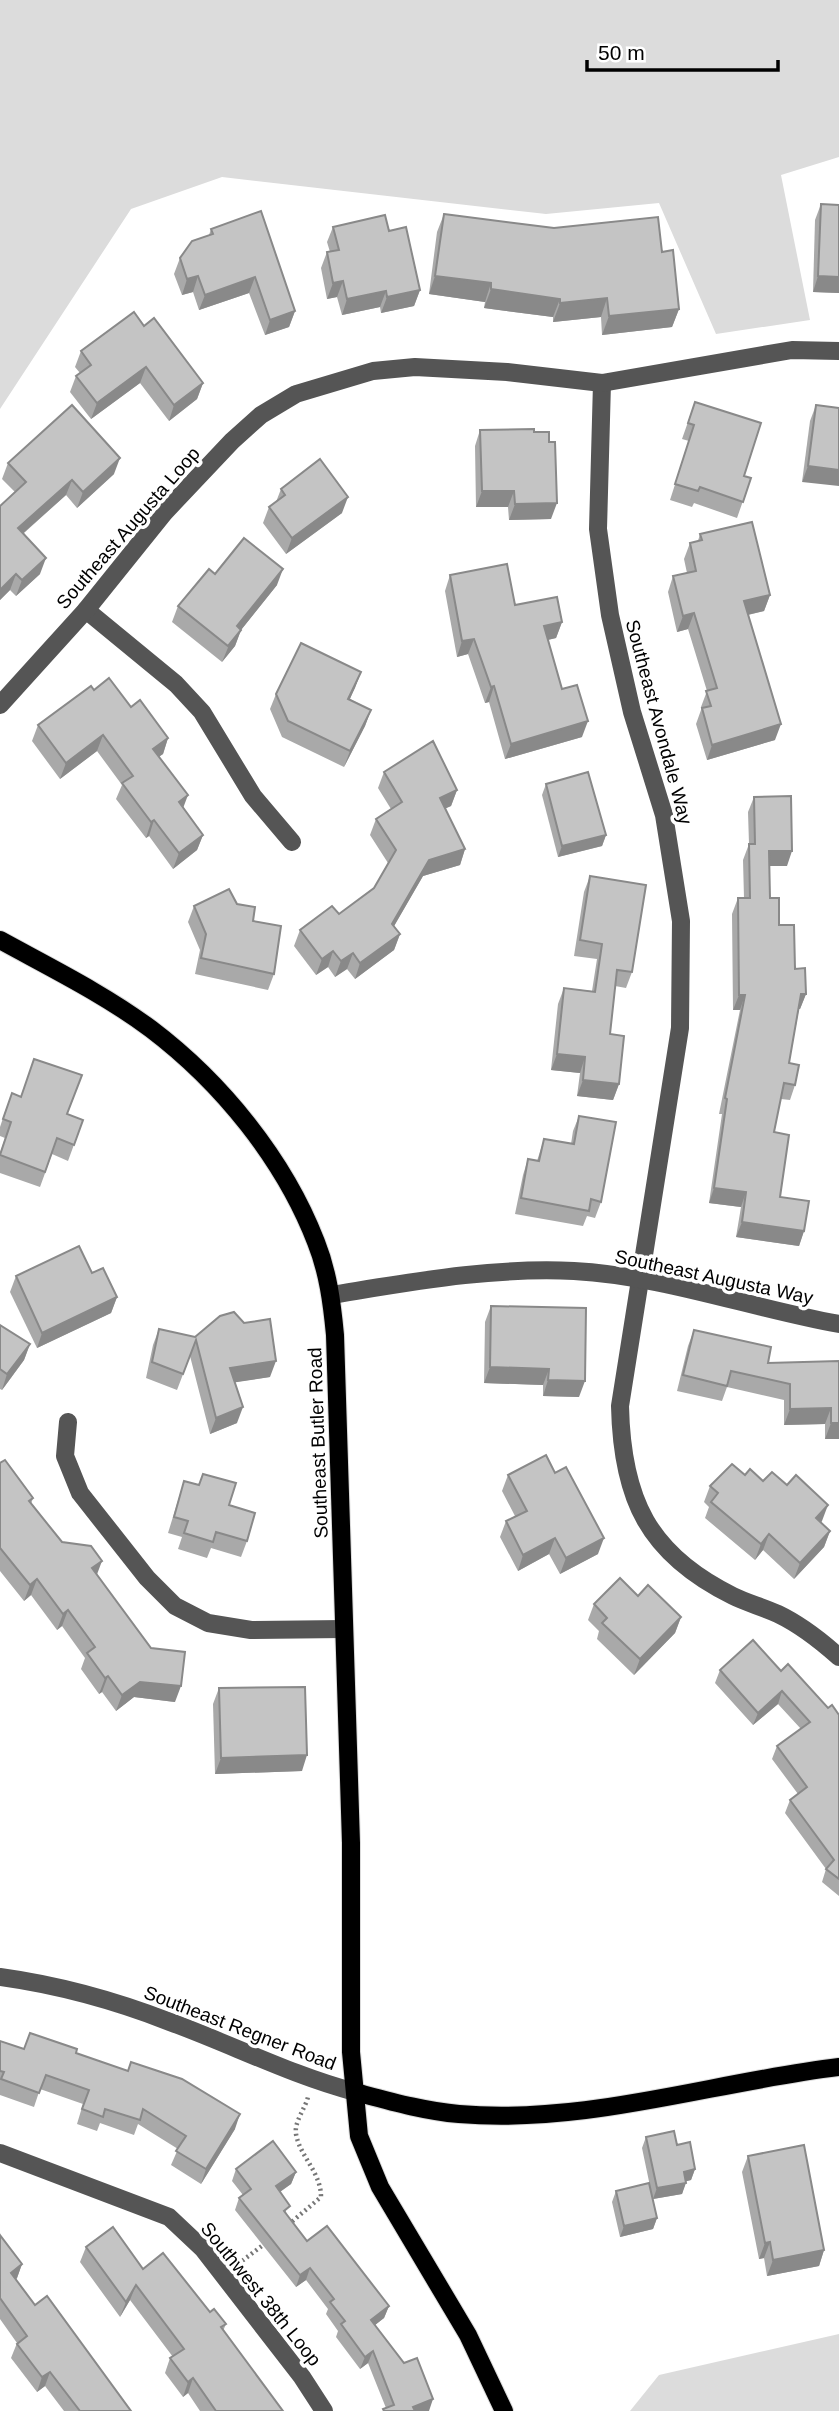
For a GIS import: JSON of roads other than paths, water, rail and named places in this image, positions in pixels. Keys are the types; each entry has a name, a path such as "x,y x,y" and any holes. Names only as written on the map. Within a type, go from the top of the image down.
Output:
{"main road":[{"name":"Southeast Butler Road","path":"0,940 86,987 150,1029 187,1058 222,1094 264,1148 303,1212 317,1242 331,1295 351,1843 351,2052 359,2136 380,2187 468,2335 504,2411"},
{"name":"Southeast Regner Road","path":"355,2092 420,2109 458,2114 527,2115 604,2107 839,2067"}],"street":[{"name":"Southeast Augusta Loop","path":"0,705 86,610 164,513 232,441 261,415 296,394 373,370 415,367 507,372 602,383 792,349 839,351"},
{"name":"Southeast Avondale Way","path":"602,383 598,529 610,615 632,712 664,815 681,921 680,1028 638,1279 620,1406 621,1448 634,1499 667,1551 689,1572 801,1627 839,1657"},
{"path":"86,610 176,684 202,712 253,796 292,842"},
{"name":"Southeast Augusta Way","path":"331,1295 464,1274 508,1270 575,1271 638,1279 839,1324"},
{"path":"68,1422 65,1456 80,1493 146,1578 175,1606 208,1623 251,1630 344,1629"},
{"name":"Southeast Regner Road","path":"0,1977 109,2001 172,2022 311,2081 355,2092"},
{"name":"Southwest 38th Loop","path":"0,2153 169,2217 203,2249 302,2377 324,2411"}]}
